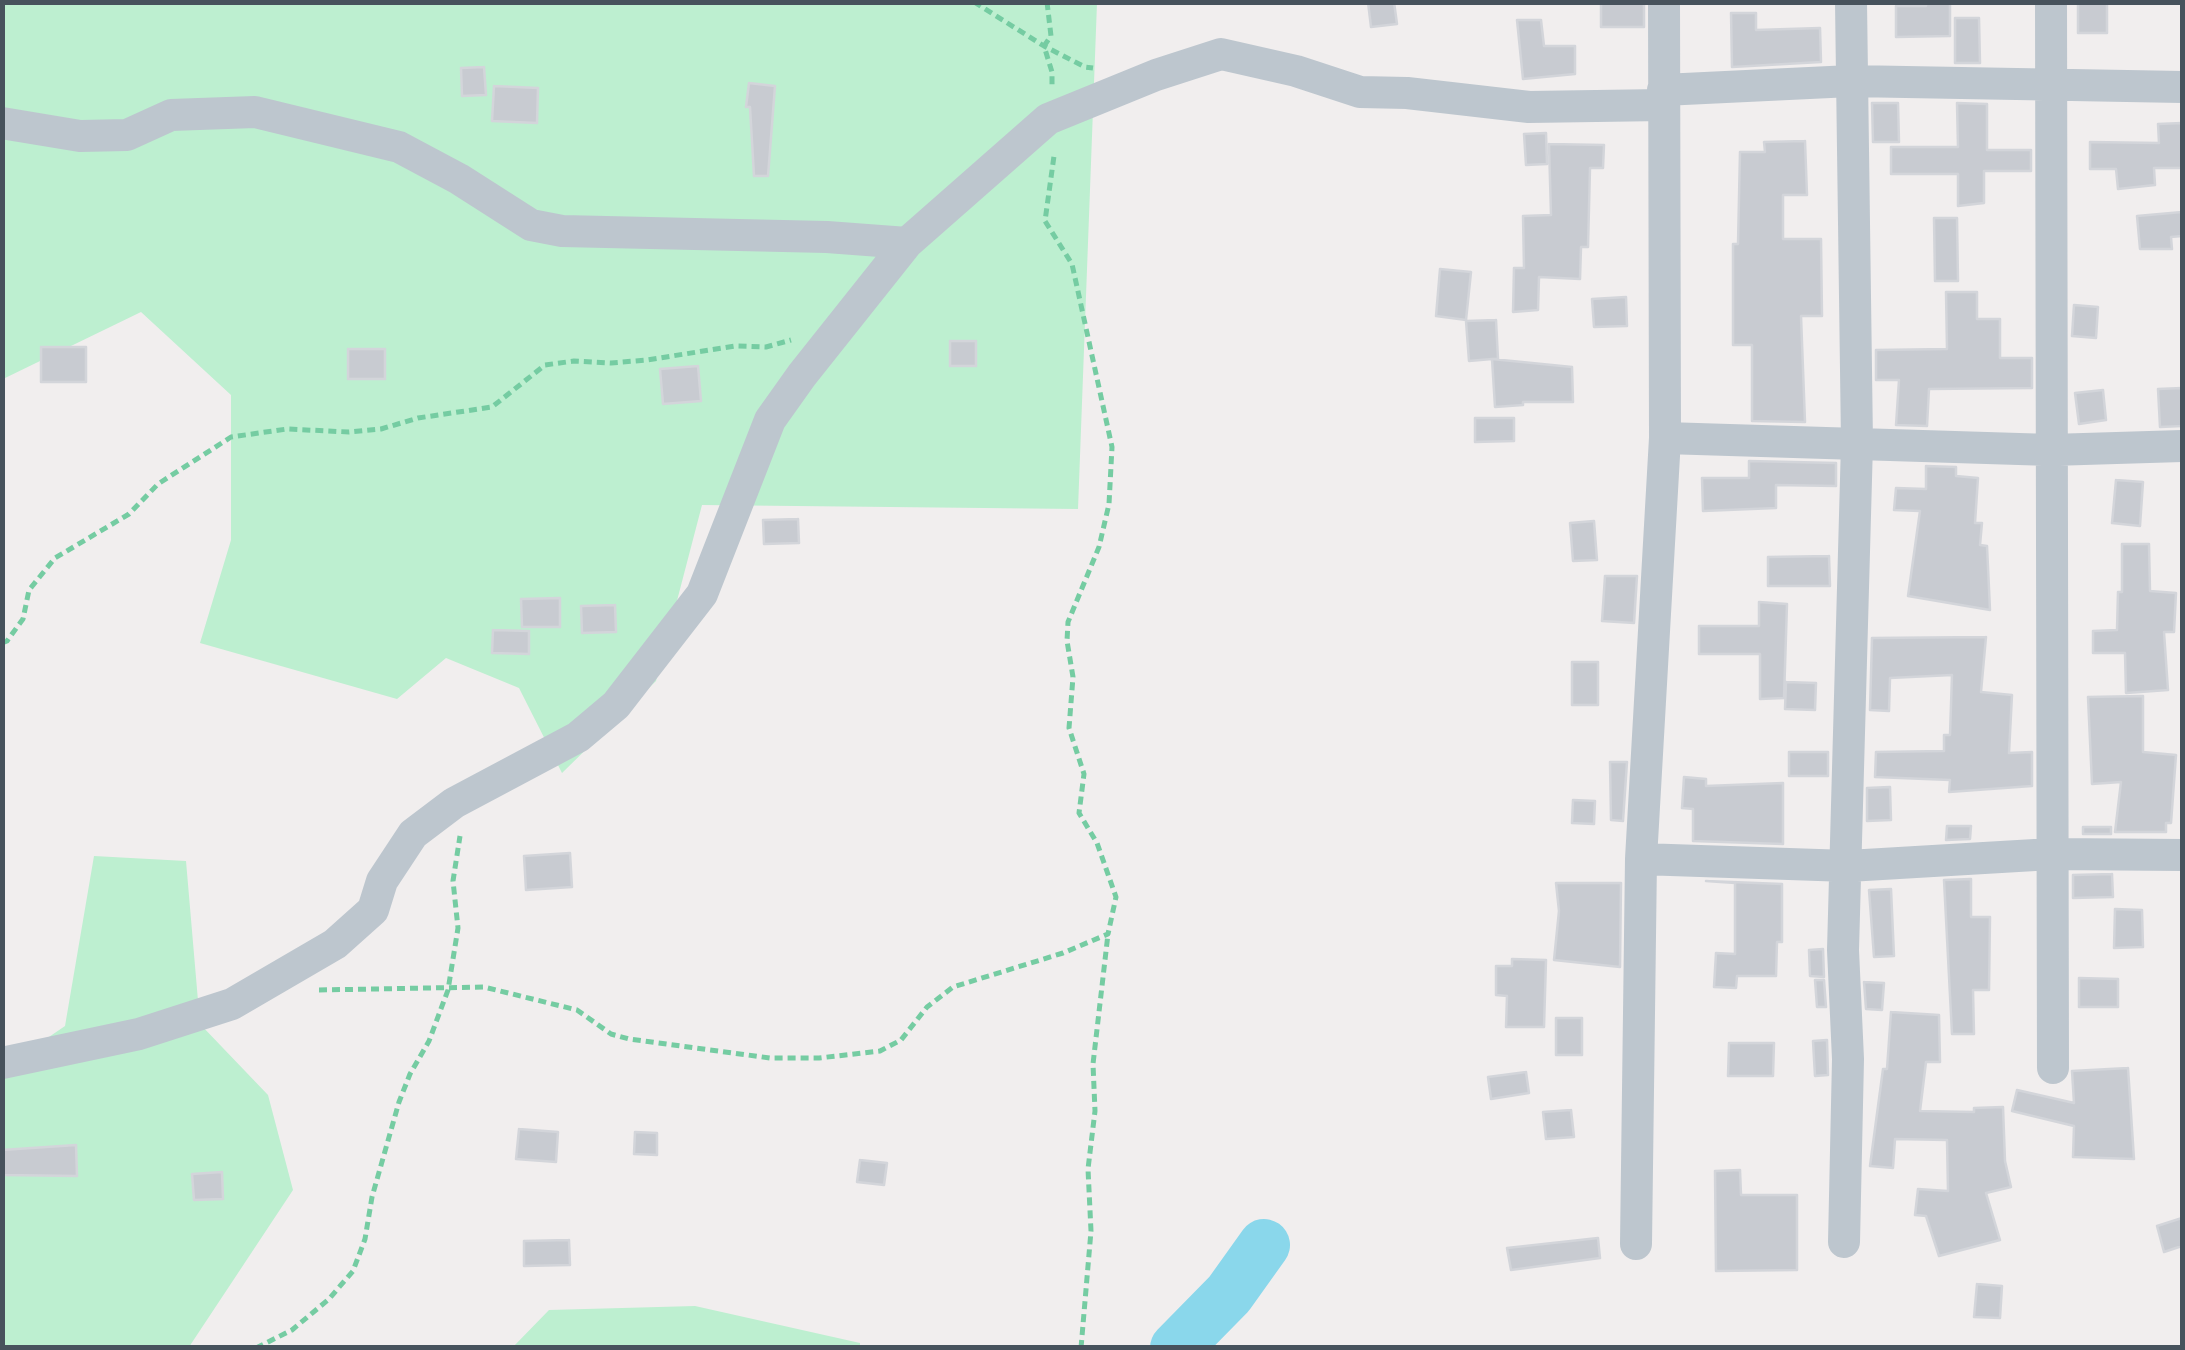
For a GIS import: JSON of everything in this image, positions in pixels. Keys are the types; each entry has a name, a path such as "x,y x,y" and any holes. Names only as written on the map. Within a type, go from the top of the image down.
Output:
{"street":[{"path":"1636,1244 1642,859 1665,438 1664,2"},
{"path":"1844,1242 1848,1060 1843,950 1857,443 1852,2"},
{"path":"2050,2 2052,1068"},
{"path":"2,1063 139,1034 232,1004 335,944 373,910 382,880 414,834 454,803 578,737 616,704 702,594 770,420 802,374 907,243 1048,120 1156,75 1221,54 1296,71 1360,92 1407,93 1529,108 1850,81 2182,87"},
{"path":"2,123 80,136 128,135 171,115 255,112 398,147 459,179 531,225 562,231 907,243"},
{"path":"1665,438 2051,450 2182,446"},
{"path":"1642,859 1848,866 2052,854 2182,855"}],"path":[{"path":"974,2 1044,46 1085,67 1102,69"},
{"path":"1044,46 1051,36 1047,2"},
{"path":"1044,46 1052,72 1048,120 1054,163 1046,221 1072,264 1112,447 1108,504 1099,546 1068,622 1067,641 1073,677 1069,728 1084,774 1079,813 1096,844 1116,898 1093,1064 1095,1111 1088,1169 1091,1231 1080,1348"},
{"path":"2,642 7,642 23,619 29,590 55,558 129,514 158,484 231,436 287,429 380,429 418,418 492,408 545,365 574,361 611,363 735,346 766,347 802,337"},
{"path":"256,1348 292,1330 329,1299 353,1272 399,1102 430,1041 448,990 457,943 453,881 459,837 487,785"},
{"path":"311,990 496,989 578,1010 612,1034 629,1038 770,1058 819,1058 880,1052 901,1040 928,1008 953,987 1063,954 1108,934"}],"green space":[{"path":"3,3 1097,3 1078,509 702,505 656,681 562,773 519,688 446,658 397,699 200,643 231,540 231,395 141,312 3,379"},
{"path":"94,856 186,861 200,1024 268,1095 293,1190 189,1347 3,1347 2,1069 65,1026"},
{"path":"695,1306 860,1343 860,1347 513,1347 549,1310"}],"building":[{"path":"1368,2 1394,2 1397,24 1371,27"},
{"path":"1601,2 1644,2 1644,27 1601,27"},
{"path":"1926,2 1950,2 1950,36 1896,37 1896,6 1926,6"},
{"path":"2078,2 2107,2 2107,33 2078,33"},
{"path":"1731,13 1756,13 1756,30 1820,28 1821,62 1732,67"},
{"path":"1955,18 1979,18 1980,63 1955,63"},
{"path":"1517,20 1541,20 1544,46 1575,46 1575,74 1523,79"},
{"path":"484,67 486,95 462,96 461,68"},
{"path":"749,83 775,86 768,176 754,176 750,107 746,107"},
{"path":"494,86 538,88 537,123 492,121"},
{"path":"1872,103 1898,103 1899,142 1873,142"},
{"path":"1957,103 1987,104 1987,150 2031,150 2031,171 1984,171 1984,203 1958,206 1958,174 1891,174 1891,147 1958,147"},
{"path":"2182,123 2182,168 2154,168 2155,185 2118,189 2116,169 2090,169 2090,142 2159,143 2158,124"},
{"path":"1546,133 1547,164 1526,165 1524,134"},
{"path":"1805,141 1807,195 1783,195 1783,239 1821,239 1822,316 1801,316 1805,422 1752,421 1752,345 1733,345 1733,244 1738,244 1740,152 1765,152 1764,142"},
{"path":"1549,144 1604,145 1603,168 1590,168 1588,247 1581,247 1580,279 1539,277 1538,310 1513,312 1514,268 1524,268 1523,216 1551,215"},
{"path":"2182,212 2182,236 2171,237 2172,249 2140,249 2137,216"},
{"path":"1934,218 1957,218 1958,281 1935,281"},
{"path":"1440,269 1471,272 1466,320 1436,316"},
{"path":"1946,292 1977,292 1977,319 2000,319 2000,358 2032,358 2032,388 1929,389 1927,426 1896,425 1899,380 1876,380 1876,350 1947,349"},
{"path":"1626,297 1627,326 1594,327 1592,299"},
{"path":"2074,305 2098,307 2096,338 2072,336"},
{"path":"1496,320 1498,359 1469,361 1466,321"},
{"path":"950,341 976,341 976,366 950,366"},
{"path":"41,347 86,347 86,382 41,382"},
{"path":"348,349 385,349 385,379 348,379"},
{"path":"1492,359 1572,367 1573,402 1523,402 1495,407"},
{"path":"698,366 701,401 663,404 660,369"},
{"path":"2182,388 2182,426 2160,427 2158,389"},
{"path":"2103,390 2106,420 2079,424 2075,393"},
{"path":"1475,418 1514,418 1514,441 1475,442"},
{"path":"1749,461 1836,463 1836,486 1776,485 1776,508 1703,511 1702,478 1749,478"},
{"path":"1926,466 1956,467 1956,476 1978,478 1975,523 1982,523 1980,545 1987,546 1990,610 1908,596 1920,511 1894,510 1896,488 1926,489"},
{"path":"2116,480 2143,482 2140,526 2112,523"},
{"path":"798,519 799,543 764,544 763,520"},
{"path":"1594,521 1597,560 1573,561 1570,523"},
{"path":"2122,544 2149,544 2150,591 2176,593 2174,632 2164,632 2168,690 2126,693 2125,653 2093,653 2093,631 2117,630"},
{"path":"1829,556 1830,586 1768,586 1768,557"},
{"path":"1605,576 1637,576 1634,623 1602,621"},
{"path":"560,598 560,627 522,627 521,599"},
{"path":"1759,602 1787,604 1784,698 1760,699 1760,654 1699,654 1699,626 1759,626"},
{"path":"615,605 616,632 582,633 581,606"},
{"path":"493,630 529,631 529,654 492,653"},
{"path":"1986,637 1981,692 2012,695 2009,753 2032,752 2032,786 1949,792 1950,780 1875,777 1876,752 1944,751 1944,735 1950,735 1952,675 1890,678 1889,711 1870,710 1872,638"},
{"path":"1572,662 1598,662 1598,705 1572,705"},
{"path":"1786,682 1816,683 1815,710 1785,709"},
{"path":"2143,696 2143,752 2176,755 2171,823 2166,823 2166,832 2115,832 2121,782 2092,784 2088,697"},
{"path":"1789,752 1828,752 1828,776 1789,776"},
{"path":"1610,762 1627,762 1623,821 1611,820"},
{"path":"1684,777 1706,779 1706,786 1783,783 1783,844 1693,841 1693,809 1682,808"},
{"path":"1890,787 1891,820 1867,821 1867,788"},
{"path":"1573,800 1595,801 1594,824 1572,823"},
{"path":"1947,826 1971,826 1970,839 1946,840"},
{"path":"2083,827 2111,827 2111,834 2083,834"},
{"path":"570,853 572,887 526,890 524,856"},
{"path":"2112,874 2113,897 2073,898 2073,875"},
{"path":"1971,879 1971,917 1990,917 1989,990 1973,990 1974,1034 1952,1034 1944,880"},
{"path":"1706,881 1782,884 1782,942 1777,942 1776,976 1737,976 1736,988 1714,987 1716,953 1735,954 1735,883"},
{"path":"1556,883 1621,883 1620,967 1554,960 1559,911"},
{"path":"1891,889 1894,956 1874,957 1869,890"},
{"path":"2115,909 2142,910 2143,947 2114,948"},
{"path":"1823,949 1824,977 1810,976 1809,950"},
{"path":"1512,959 1546,960 1544,1027 1506,1027 1507,996 1496,995 1496,966 1512,966"},
{"path":"2079,978 2118,979 2118,1007 2079,1007"},
{"path":"1815,980 1824,980 1826,1007 1817,1007"},
{"path":"1864,982 1884,983 1882,1010 1866,1009"},
{"path":"1891,1012 1939,1015 1940,1062 1926,1062 1920,1111 1974,1112 1974,1108 2003,1107 2005,1161 2011,1187 1986,1193 2000,1240 1939,1256 1926,1216 1915,1215 1918,1189 1948,1191 1947,1140 1895,1139 1893,1168 1870,1166 1883,1069 1887,1069"},
{"path":"1556,1018 1582,1018 1582,1055 1556,1055"},
{"path":"1827,1040 1828,1075 1815,1076 1813,1041"},
{"path":"1729,1043 1774,1043 1773,1076 1728,1076"},
{"path":"2128,1068 2134,1159 2073,1157 2074,1126 2012,1111 2017,1090 2074,1103 2072,1071"},
{"path":"1526,1072 1529,1093 1491,1099 1488,1077"},
{"path":"1571,1110 1574,1137 1546,1139 1543,1112"},
{"path":"519,1129 558,1132 556,1162 516,1159"},
{"path":"635,1132 657,1133 657,1155 634,1154"},
{"path":"76,1145 77,1176 2,1175 2,1150"},
{"path":"860,1160 887,1163 884,1185 857,1182"},
{"path":"1740,1170 1741,1195 1797,1195 1797,1270 1716,1271 1715,1171"},
{"path":"222,1172 223,1199 194,1200 192,1174"},
{"path":"2182,1218 2182,1246 2164,1252 2157,1226"},
{"path":"1598,1238 1600,1258 1511,1270 1507,1248"},
{"path":"569,1240 570,1265 524,1266 524,1241"},
{"path":"1977,1284 2002,1286 2000,1318 1974,1317"}],"waterway":[{"path":"1176,1348 1229,1294 1264,1245"}]}
